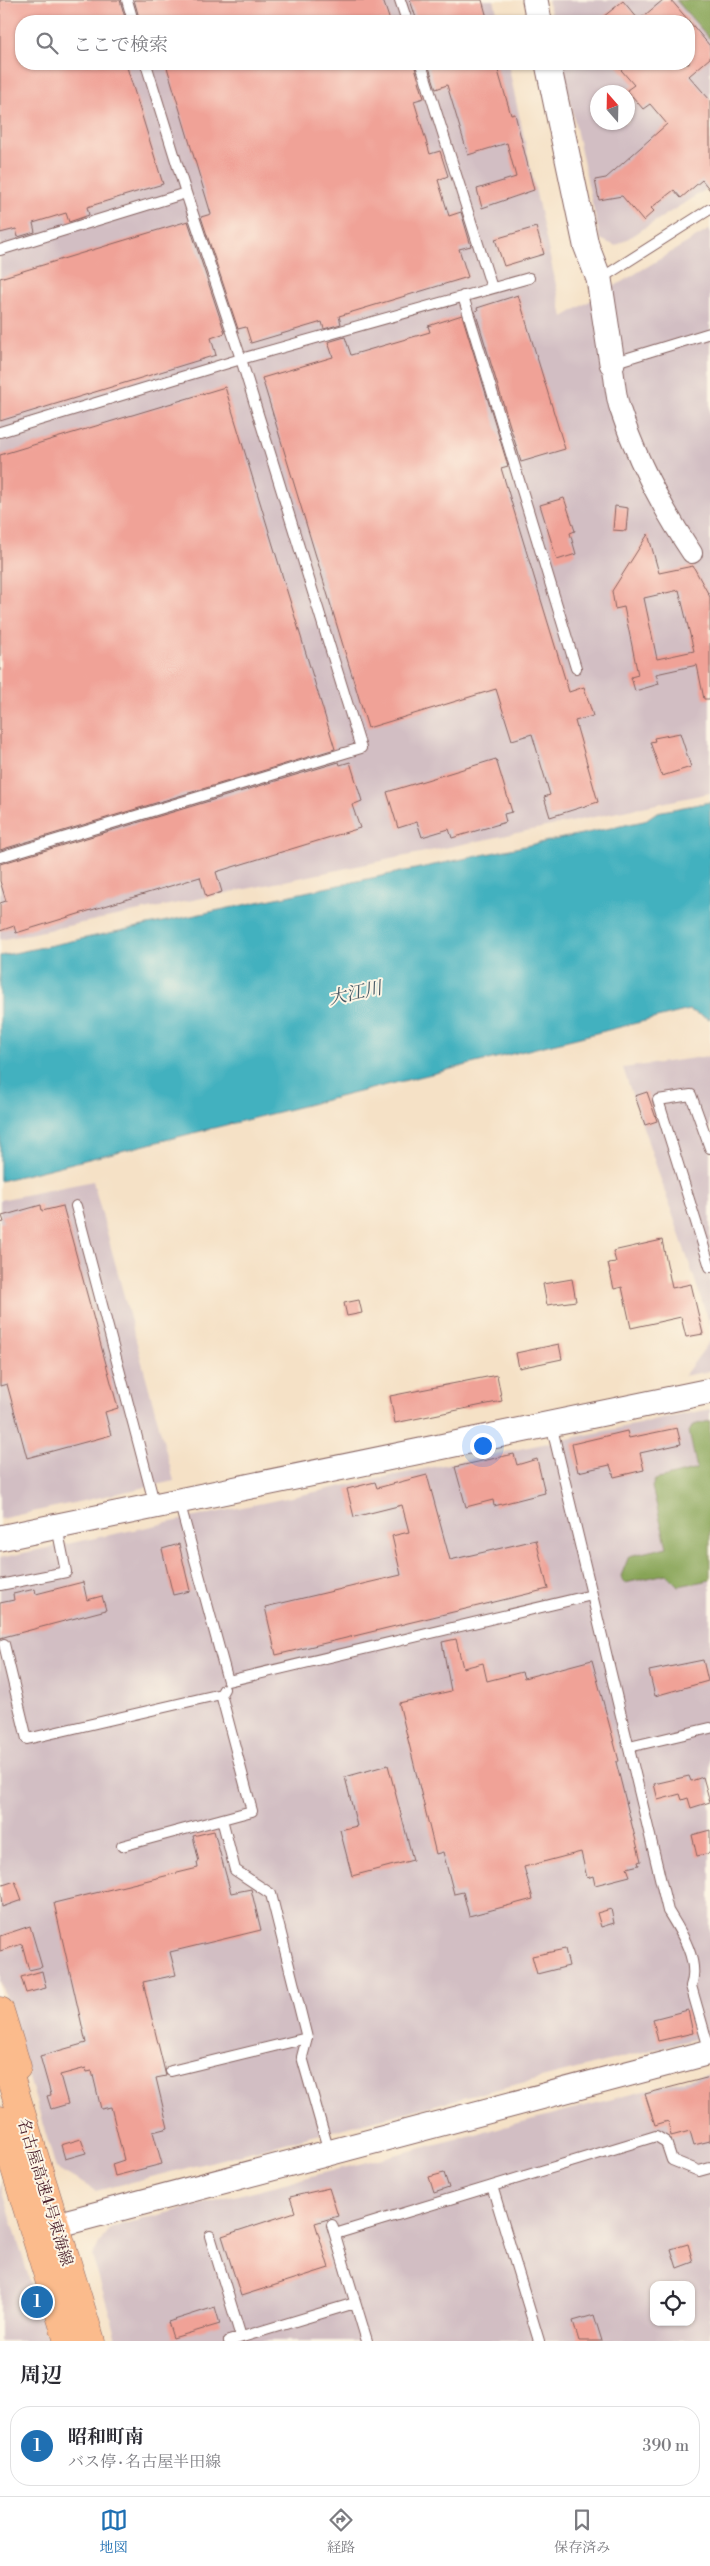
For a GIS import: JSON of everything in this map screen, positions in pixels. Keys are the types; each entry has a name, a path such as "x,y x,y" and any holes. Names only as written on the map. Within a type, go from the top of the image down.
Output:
{"main road":[{"path":"1,2029 100,2341"},
{"name":"名古屋高速4号東海線","path":"1,2029 91,2341"},
{"name":"名古屋高速4号東海線","path":"0,2120 68,2341"},
{"path":"0,2156 58,2341"}],"street":[{"path":"535,0 539,15"},
{"path":"549,70 586,245 599,279 620,407 640,459 664,511 692,554"},
{"path":"0,1538 710,1391"},
{"path":"64,2223 710,2052"}],"lane":[{"path":"127,0 131,15"},
{"path":"400,0 405,15"},
{"path":"0,857 361,748 241,359 148,70"},
{"path":"423,70 492,288"},
{"path":"0,250 186,193"},
{"path":"599,279 710,209"},
{"path":"0,432 241,359 529,278"},
{"path":"463,296 576,668"},
{"path":"612,363 710,333"},
{"path":"710,1148 690,1095 658,1100 710,1267"},
{"path":"76,1206 155,1506"},
{"path":"552,1424 668,1911 686,1942 695,1976 691,1986 710,2052"},
{"path":"122,1846 252,1812 221,1694 228,1682 179,1501"},
{"path":"0,1585 66,1572 57,1527"},
{"path":"228,1682 592,1595"},
{"path":"4,1644 27,1739 221,1694"},
{"path":"629,1746 710,1728"},
{"path":"222,1820 235,1870 271,1894 307,2038 302,2057 329,2152"},
{"path":"171,2071 307,2038"},
{"path":"367,2341 334,2229 492,2186 656,2136 666,2142 672,2160 699,2171 710,2168"},
{"path":"492,2186 540,2341"},
{"path":"210,2236 241,2337"},
{"path":"229,2341 241,2337 257,2337 356,2303"}],"shaded area":[{"path":"0,0 494,0 498,15 15,15 15,70 509,70 563,317 710,229 710,793 0,940"},
{"path":"548,0 710,0 710,187 616,246 600,239 563,70 695,70 695,15 552,15"},
{"path":"710,1056 710,1325 623,1068"},
{"path":"93,1181 174,1481 0,1519 0,1200"},
{"path":"710,1341 710,1371 684,1376"},
{"path":"710,1409 710,2035 96,2191 56,2168 0,1981 0,1558"},
{"path":"710,2074 710,2341 118,2341 92,2256 109,2228"},
{"path":"0,2182 48,2341 0,2341"}],"green space":[{"path":"676,0 710,0 710,39 695,22 695,15 689,15"},
{"path":"710,1421 710,1580 678,1586 666,1574 625,1583 621,1576 629,1556 667,1547 652,1487 655,1480 697,1469 689,1432 693,1425"}],"water":[{"name":"大江川","path":"710,802 710,1019 689,1010 0,1181 0,956 644,821 657,812"}],"building":[{"path":"0,0 120,0 124,15 15,15 15,70 128,70 163,184 87,207 89,215 69,222 66,213 33,223 35,232 18,237 16,229 0,233"},
{"path":"134,0 383,0 388,15 138,15"},
{"path":"410,0 482,0 486,15 415,15"},
{"path":"663,0 671,0 684,15 645,15"},
{"path":"623,1 635,15 606,15"},
{"path":"695,28 710,46 710,58 689,76 710,100 710,190 702,180 681,198 674,190 651,208 654,211 643,221 622,196 599,200 595,180 606,178 667,124 650,104 643,109 635,100 635,85 621,70 695,70"},
{"path":"168,70 416,70 424,98 414,101 430,154 440,151 448,176 438,180 449,216 461,212 471,246 459,249 468,277 339,316 341,324 324,329 322,322 251,343 246,327 238,329 201,217 211,214"},
{"path":"430,70 498,70 511,115 515,114 534,190 482,208 477,189 516,177 507,143 468,155 447,85 436,89"},
{"path":"188,221 225,333 211,338 216,355 0,421 0,278"},
{"path":"536,227 544,254 504,266 495,239"},
{"path":"518,295 565,449 521,462 475,311 478,310 477,308"},
{"path":"462,315 508,466 501,468 569,692 584,687 593,716 575,721 598,802 550,817 544,797 550,795 532,734 512,740 496,689 368,728 262,378 333,357 328,342 345,337 351,355 430,332 428,326"},
{"path":"225,387 335,749 0,850 0,455"},
{"path":"564,498 575,531 570,533 576,554 557,560 540,505"},
{"path":"615,506 628,508 626,531 613,530"},
{"path":"648,534 659,573 693,566 710,597 710,699 704,699 697,665 656,674 659,684 635,691 631,677 638,675 624,607 615,609 612,591","holes":["679,590 694,651 657,659 644,598"]},
{"path":"680,733 691,767 662,776 650,742 655,741 654,738"},
{"path":"496,759 512,812 504,814 506,822 452,838 449,829 422,837 417,822 398,828 387,792"},
{"path":"339,762 340,765 350,762 362,801 352,805 360,828 216,872 222,892 206,897 200,877 16,933 14,926 0,931 0,903 6,901 0,881 0,864"},
{"path":"647,1092 657,1121 645,1125 635,1096"},
{"path":"41,1205 42,1211 63,1206 118,1408 105,1412 111,1435 27,1458 7,1384 0,1386 0,1223 4,1222 2,1216"},
{"path":"662,1240 672,1288 691,1284 703,1334 686,1337 681,1317 631,1328 622,1287 614,1289 608,1263 616,1262 613,1251"},
{"path":"572,1279 576,1301 547,1305 543,1284"},
{"path":"359,1300 362,1313 347,1316 344,1303"},
{"path":"559,1344 562,1359 519,1368 516,1353"},
{"path":"497,1375 502,1401 395,1423 390,1396"},
{"path":"677,1428 681,1444 640,1453 644,1470 614,1477 610,1465 578,1472 572,1444 627,1431 629,1438"},
{"path":"514,1454 517,1465 537,1459 545,1493 494,1506 493,1500 466,1507 455,1467"},
{"path":"427,1475 450,1560 536,1540 548,1589 276,1655 265,1607 401,1575 392,1536 409,1532 402,1505 354,1517 347,1489 375,1482 377,1488"},
{"path":"179,1544 190,1591 173,1595 162,1549"},
{"path":"83,1582 87,1600 102,1596 106,1610 0,1638 0,1603 14,1600 13,1594 35,1589 36,1594"},
{"path":"456,1639 463,1668 483,1663 487,1681 522,1672 524,1678 592,1660 619,1761 616,1762 641,1861 638,1862 639,1865 627,1868 630,1876 595,1885 593,1876 587,1878 581,1852 524,1867 533,1899 469,1916 463,1892 454,1894 443,1852 436,1854 399,1703 451,1691 442,1642"},
{"path":"703,1660 708,1681 655,1696 649,1671"},
{"path":"388,1765 413,1860 352,1876 340,1830 357,1826 345,1777"},
{"path":"689,1776 691,1781 703,1777 710,1802 691,1808 688,1798 682,1800 680,1794 658,1800 654,1784"},
{"path":"710,1830 710,1853 697,1856 692,1835"},
{"path":"214,1831 231,1893 251,1889 261,1930 170,1952 176,1975 143,1982 166,2076 156,2078 168,2128 153,2132 162,2164 115,2176 112,2164 124,2160 111,2107 101,2109 92,2071 87,2072 86,2068 60,2075 68,2104 51,2109 47,2096 51,2095 40,2056 86,2043 54,1903 198,1868 197,1862 199,1862 193,1836"},
{"path":"15,1881 22,1900 2,1907 0,1886"},
{"path":"611,1909 614,1923 601,1927 597,1913"},
{"path":"30,1926 42,1967 29,1970 22,1944 0,1951 0,1936"},
{"path":"565,1949 569,1966 537,1974 532,1956"},
{"path":"42,1971 46,1988 26,1993 21,1977"},
{"path":"688,2010 693,2033 658,2041 653,2019"},
{"path":"710,2077 710,2141 694,2145 690,2131 671,2136 668,2121 655,2125 645,2094"},
{"path":"81,2139 86,2153 65,2159 61,2145"},
{"path":"444,2173 449,2188 434,2193 429,2177"},
{"path":"329,2188 338,2216 315,2223 329,2268 241,2296 222,2236 295,2212 290,2197"},
{"path":"688,2244 693,2262 677,2268 671,2249"},
{"path":"215,2307 220,2324 173,2338 168,2322"},
{"path":"594,2315 602,2341 579,2341 573,2321"}],"place":[{"name":"昭和町南","path":"37,2302"}]}
